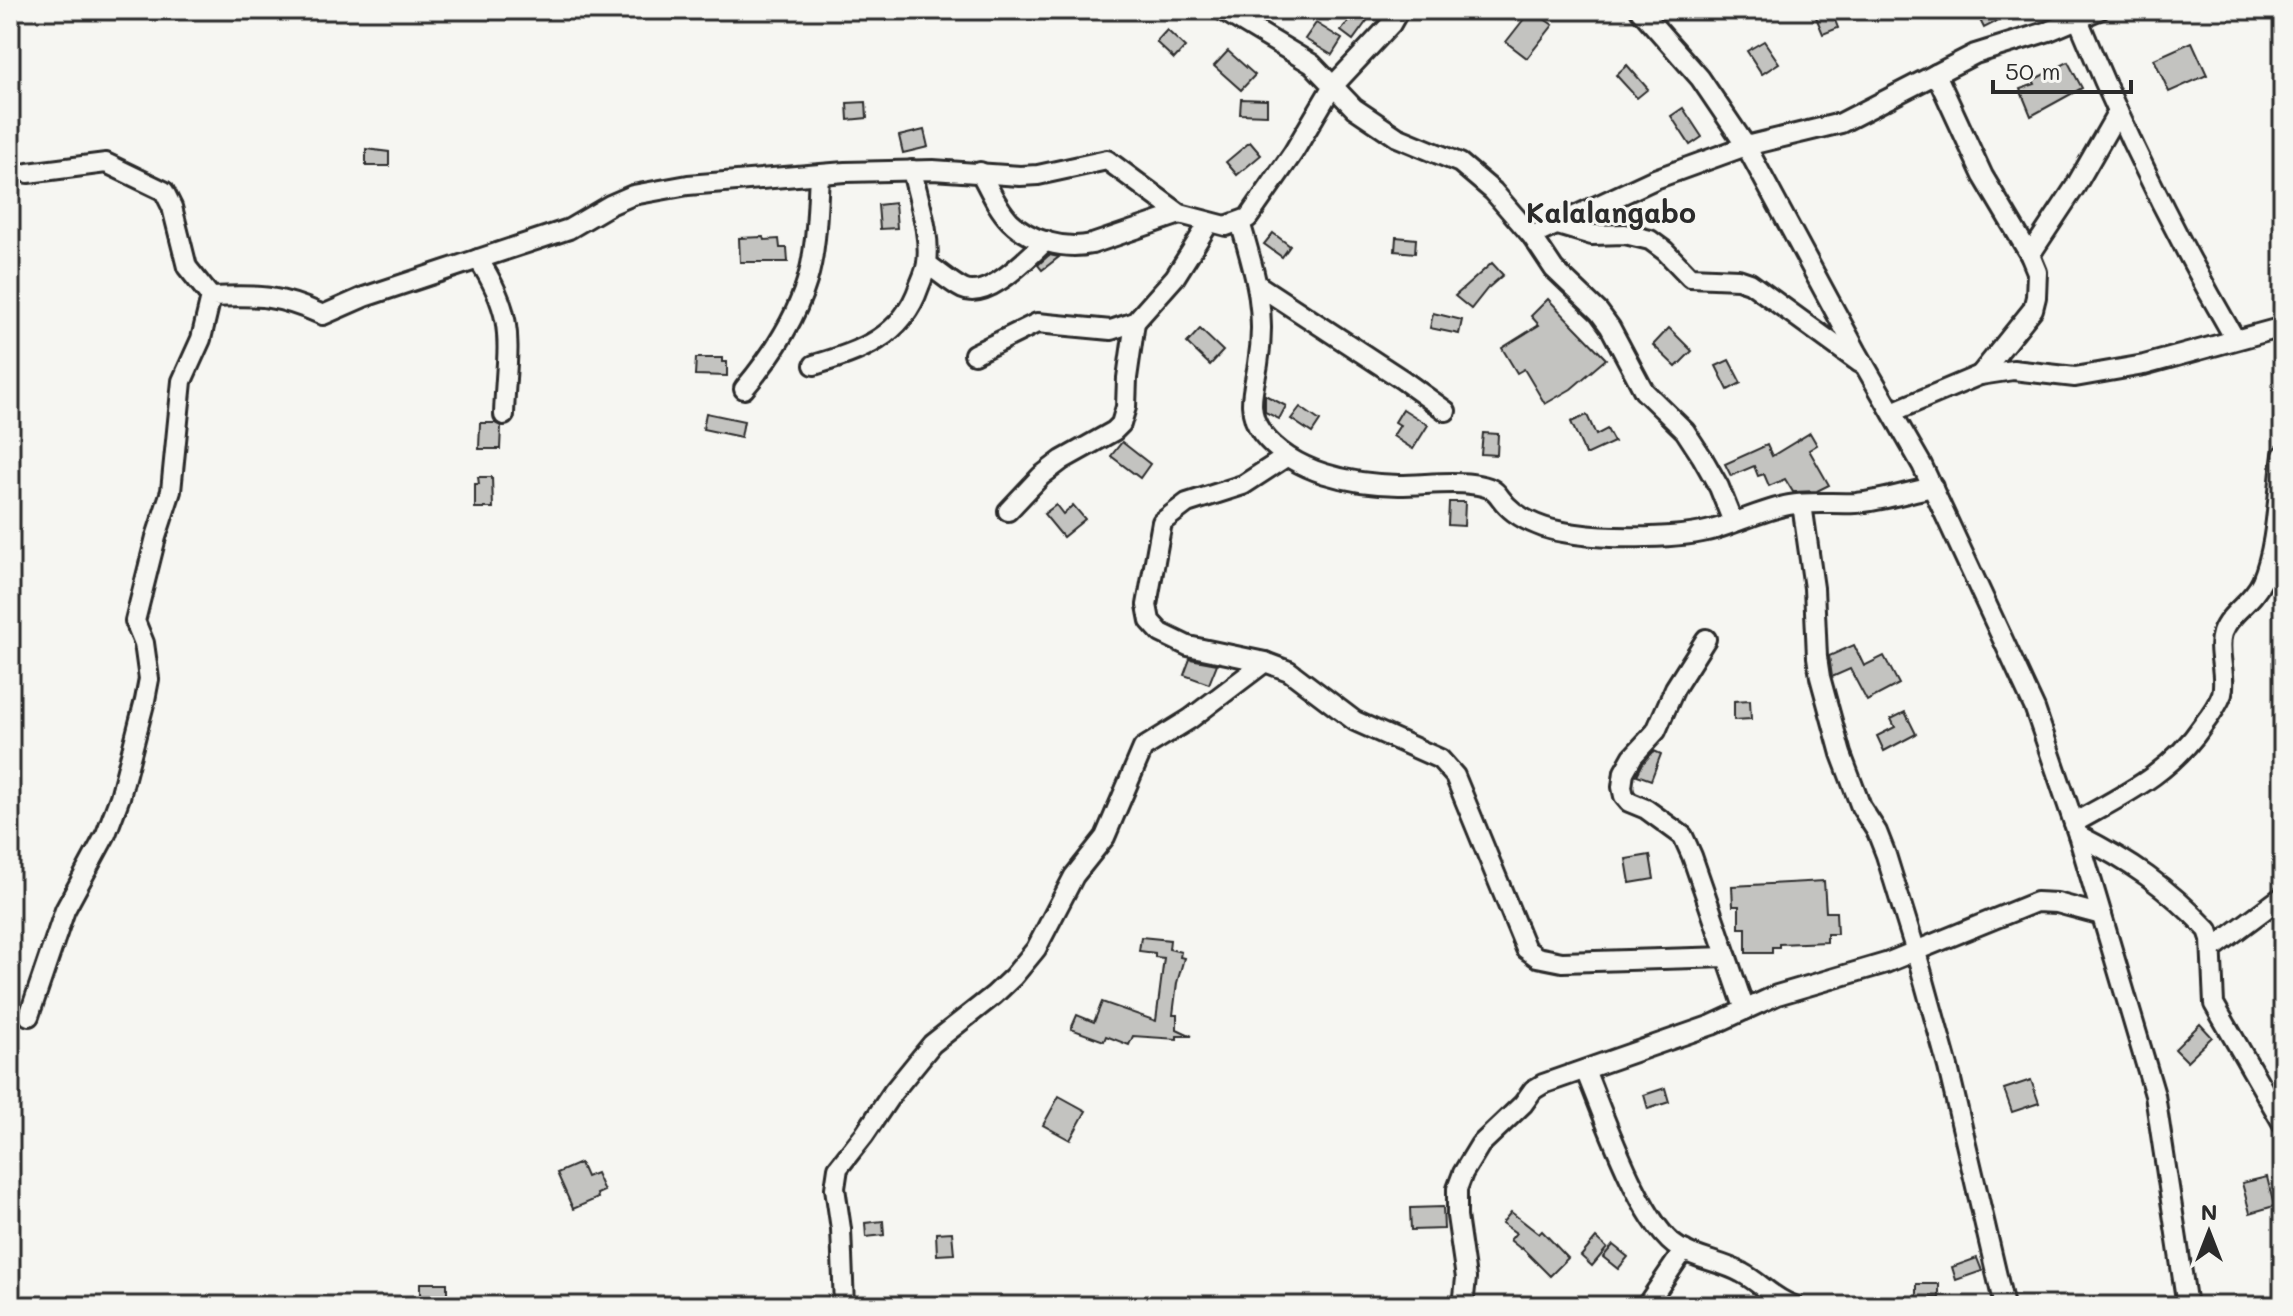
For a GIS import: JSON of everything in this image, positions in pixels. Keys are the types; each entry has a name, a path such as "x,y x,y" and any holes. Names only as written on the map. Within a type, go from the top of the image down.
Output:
{"street":[{"path":"1222,10 1312,64 1354,108 1397,137 1460,163 1493,191 1532,236 1554,269 1610,327 1644,391 1685,431 1719,487 1733,522"},
{"path":"211,297 258,295 291,301 323,315 364,297 569,229 633,195 688,185 819,175 912,170 1038,175 1107,160 1180,214 1226,226 1248,218 1293,153 1332,87 1391,24 1399,10"},
{"path":"1640,10 1700,78 1746,146 1933,487 2035,709 2076,829 2155,1095 2187,1306"},
{"path":"1532,236 1655,179 1746,146 1841,123 1975,54 2049,31 2099,10"},
{"path":"2078,19 2118,112 2184,250 2235,339"},
{"path":"1936,74 1983,176 2037,272 2033,309 1980,375"},
{"path":"2030,255 2075,187 2118,112"},
{"path":"28,173 106,163 164,191 172,207 187,267 211,297"},
{"path":"814,365 856,352 880,339 897,325 913,304 927,264 926,235 912,170"},
{"path":"980,172 1010,221 1046,241 1077,247 1129,234 1180,214"},
{"path":"744,389 766,363 788,325 807,281 819,175"},
{"path":"1240,222 1261,299 1261,334 1251,410 1262,434 1286,457 1330,476 1395,485 1467,483 1490,487 1499,493 1511,510 1532,524 1580,534 1687,534 1716,529 1789,505 1857,503 1933,487"},
{"path":"974,354 1037,323 1111,330 1135,322 1175,277 1209,223"},
{"path":"1558,225 1592,235 1641,237 1657,244 1690,277 1738,279 1750,283 1866,367"},
{"path":"927,264 964,289 978,292 1017,268 1046,241"},
{"path":"478,259 495,284 505,311 509,347 504,415"},
{"path":"1258,285 1446,411"},
{"path":"29,1016 65,910 106,834 132,752 149,679 144,643 135,621 171,491 182,381 201,339 211,297"},
{"path":"1008,511 1041,476 1121,424 1126,407 1135,322"},
{"path":"1892,412 1980,375 2013,370 2075,377 2144,365 2283,327"},
{"path":"2076,829 2156,777 2192,742 2213,711 2222,693 2222,633 2230,619 2252,600 2271,552 2283,455"},
{"path":"1286,457 1243,485 1187,503 1162,522 1147,605 1150,621 1161,633 1179,643 1265,662 1289,671 1355,721 1440,759 1459,785 1526,949 1537,957 1562,962 1727,957"},
{"path":"1802,504 1814,588 1820,677 1841,754 1861,807 1877,832 1886,855 1916,952 1948,1067 2004,1306"},
{"path":"1706,639 1675,688 1656,731 1633,756 1624,772 1622,787 1629,802 1646,809 1683,836 1745,1010"},
{"path":"844,1306 841,1229 835,1188 838,1168 922,1055 1013,977 1036,949 1074,876 1105,837 1143,748 1190,719 1265,662"},
{"path":"2076,829 2154,879 2208,930 2212,949 2214,1004 2283,1124"},
{"path":"2212,949 2283,896"},
{"path":"1463,1306 1466,1278 1457,1216 1457,1189 1480,1145 1523,1104 1533,1090 1712,1025 1777,995 1916,952 2036,902 2057,903 2102,915"},
{"path":"1585,1070 1643,1203 1672,1243 1742,1272 1777,1299 1794,1306"},
{"path":"1646,1306 1684,1250"}],"building":[{"path":"1357,10 1369,18 1353,40 1341,31"},
{"path":"1531,10 1553,25 1527,58 1506,42"},
{"path":"1813,10 1831,10 1838,28 1823,34"},
{"path":"1975,10 2019,10 1984,28"},
{"path":"1316,23 1342,39 1332,55 1305,39"},
{"path":"1167,30 1185,47 1174,59 1156,42"},
{"path":"1764,41 1779,63 1762,74 1747,51"},
{"path":"2192,42 2207,75 2169,92 2154,59"},
{"path":"1228,51 1255,75 1241,90 1214,66"},
{"path":"2068,62 2082,88 2031,116 2020,89 2035,84 2033,80"},
{"path":"1627,65 1648,89 1637,98 1616,75"},
{"path":"1241,99 1267,100 1267,115 1240,114"},
{"path":"866,102 867,118 848,120 847,103"},
{"path":"1683,108 1702,137 1690,145 1671,116"},
{"path":"924,130 928,147 903,153 899,136"},
{"path":"1250,142 1261,155 1237,175 1226,162"},
{"path":"366,149 389,152 389,166 366,166"},
{"path":"895,203 897,228 880,229 878,205"},
{"path":"1273,233 1290,246 1282,257 1264,244"},
{"path":"763,237 764,240 779,239 780,248 787,248 788,262 740,262 739,238"},
{"path":"1396,237 1416,239 1415,253 1395,251"},
{"path":"1049,255 1059,257 1042,270 1038,265"},
{"path":"1492,263 1503,275 1471,309 1455,296"},
{"path":"1548,299 1606,359 1571,389 1545,404 1524,369 1517,373 1502,348 1539,325 1531,316"},
{"path":"1433,313 1462,320 1459,334 1430,328"},
{"path":"1669,328 1692,351 1676,367 1653,345"},
{"path":"1200,329 1223,351 1210,365 1187,343"},
{"path":"696,358 722,358 722,362 727,362 727,376 695,375"},
{"path":"1729,360 1741,383 1728,390 1716,366"},
{"path":"1265,395 1286,406 1279,419 1265,412"},
{"path":"1300,407 1320,421 1312,433 1291,419"},
{"path":"1403,409 1428,425 1413,449 1393,436 1400,425 1395,422"},
{"path":"706,413 744,421 741,437 703,429"},
{"path":"1587,415 1596,435 1607,429 1614,442 1586,455 1571,422"},
{"path":"480,423 501,426 500,449 479,449"},
{"path":"1483,433 1498,434 1497,455 1481,454"},
{"path":"1810,433 1817,445 1809,450 1829,485 1817,491 1793,492 1785,479 1769,486 1764,474 1758,476 1754,466 1731,476 1725,464 1767,445 1772,456"},
{"path":"1122,442 1150,464 1140,478 1111,456"},
{"path":"478,477 492,477 493,508 475,508"},
{"path":"1449,502 1465,502 1464,526 1448,525"},
{"path":"1056,505 1063,514 1073,505 1085,519 1063,537 1044,514"},
{"path":"1854,645 1864,666 1884,656 1899,684 1867,701 1850,669 1832,677 1829,656"},
{"path":"1190,659 1217,664 1209,684 1184,675"},
{"path":"1750,700 1751,719 1734,720 1734,701"},
{"path":"1905,712 1916,734 1884,751 1877,736 1895,727 1891,719"},
{"path":"1654,751 1661,754 1651,780 1637,775 1643,763"},
{"path":"1650,855 1654,879 1630,883 1626,859"},
{"path":"1824,881 1826,912 1836,912 1837,934 1827,934 1827,942 1779,944 1779,947 1772,947 1772,953 1746,953 1746,928 1739,928 1739,906 1733,906 1732,886"},
{"path":"1141,937 1170,940 1169,949 1181,952 1180,957 1184,958 1173,1015 1177,1015 1177,1029 1192,1036 1177,1036 1177,1039 1133,1036 1129,1045 1106,1036 1104,1041 1071,1029 1077,1015 1094,1022 1102,1002 1156,1021 1164,958 1139,951"},
{"path":"2200,1024 2212,1037 2187,1061 2175,1049"},
{"path":"2031,1080 2039,1103 2012,1112 2004,1089"},
{"path":"1665,1088 1669,1102 1648,1109 1644,1095"},
{"path":"1059,1096 1086,1111 1070,1140 1043,1125"},
{"path":"580,1163 586,1177 596,1173 604,1191 597,1194 598,1198 573,1209 557,1173"},
{"path":"2267,1177 2274,1206 2250,1213 2242,1183"},
{"path":"1443,1207 1444,1229 1411,1230 1410,1208"},
{"path":"1511,1212 1539,1234 1542,1231 1568,1258 1550,1276 1510,1240 1516,1233 1502,1223"},
{"path":"883,1221 884,1235 866,1237 865,1223"},
{"path":"952,1232 954,1254 937,1255 936,1233"},
{"path":"1596,1238 1607,1248 1592,1266 1581,1256"},
{"path":"1613,1245 1628,1257 1618,1269 1603,1257"},
{"path":"1977,1258 1982,1271 1956,1280 1952,1267"},
{"path":"420,1283 447,1283 447,1297 420,1297"},
{"path":"1917,1284 1939,1284 1939,1298 1917,1298"}],"district":[{"name":"Kalalangabo","path":"1611,213"}]}
